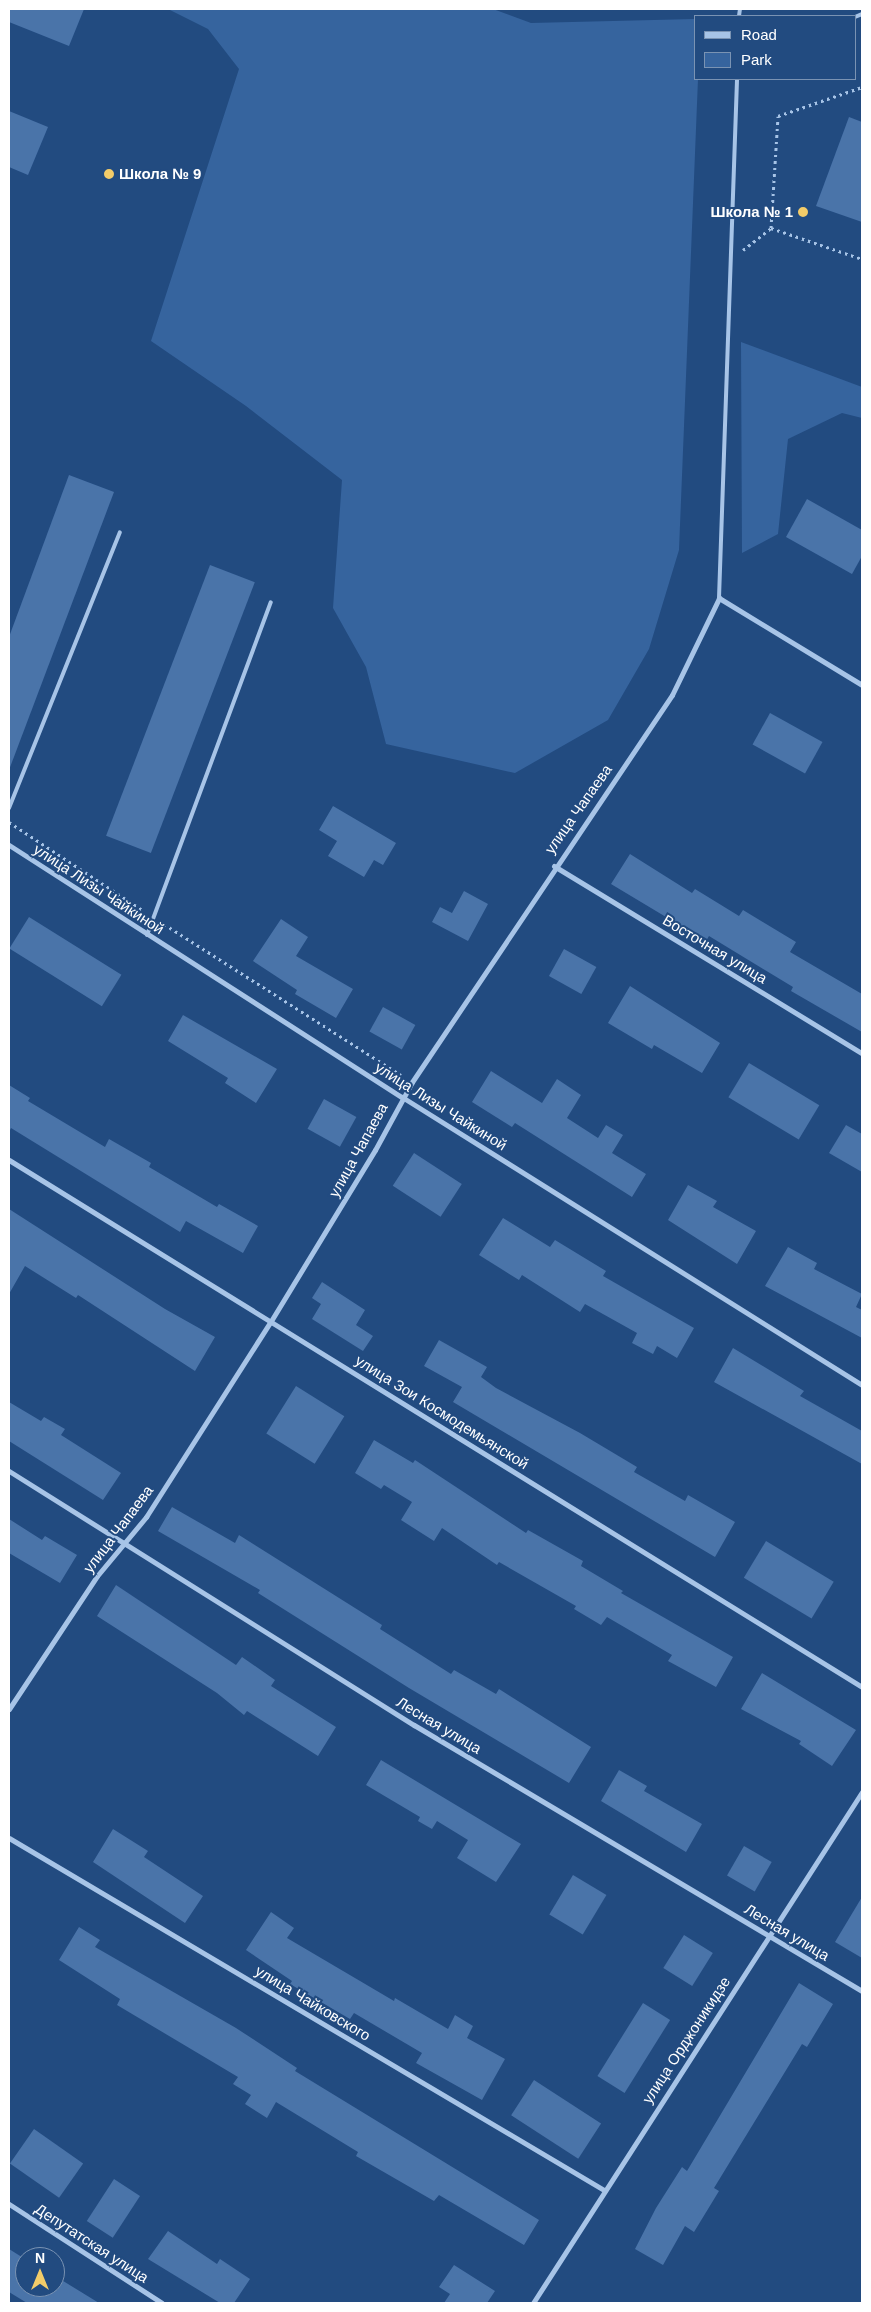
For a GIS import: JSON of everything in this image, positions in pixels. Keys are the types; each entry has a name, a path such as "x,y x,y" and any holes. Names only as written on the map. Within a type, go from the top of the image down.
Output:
{"street":[{"path":"720,598 862,685"},
{"name":"улица Чапаева","path":"9,1709 123,1542 146,1517 271,1321 375,1150 402,1097 554,866 672,695 720,598"},
{"name":"улица Лизы Чайкиной","path":"9,845 402,1097 862,1385"},
{"name":"Восточная улица","path":"554,866 862,1053"},
{"name":"улица Зои Космодемьянской","path":"9,1160 862,1687"},
{"name":"Лесная улица","path":"9,1471 414,1725 862,1991"},
{"name":"улица Орджоникидзе","path":"533,2303 768,1935 862,1792"},
{"name":"улица Чайковского","path":"9,1838 604,2190"},
{"name":"Депутатская улица","path":"9,2204 162,2303"}],"lane":[{"path":"720,598 737,80"},
{"path":"9,808 120,532"},
{"path":"147,935 156,919 271,602"}],"path":[{"path":"731,259 771,228 778,116 862,87"},
{"path":"771,228 862,259"},
{"path":"9,822 156,919 412,1082"}],"green space":[{"path":"168,9 493,9 531,23 694,19 694,80 698,80 679,550 649,649 608,720 515,773 386,744 366,667 333,608 342,480 246,406 151,341 239,69 208,29"},
{"path":"741,342 862,387 862,418 842,413 788,439 778,534 742,553"}],"building":[{"path":"9,9 84,9 69,46 9,22"},
{"path":"9,111 48,127 28,175 9,167"},
{"path":"849,117 862,122 862,222 816,206"},
{"path":"69,475 114,492 9,770 9,637"},
{"path":"807,499 862,530 862,556 852,574 786,537"},
{"path":"210,565 255,582 151,853 106,836"},
{"path":"770,713 822,742 805,774 753,744"},
{"path":"333,806 396,843 383,865 374,860 364,877 328,856 337,841 319,830"},
{"path":"630,854 692,893 695,889 739,916 743,910 796,942 790,952 862,994 862,1032 791,991 793,987 709,936 706,941 611,884"},
{"path":"464,891 488,904 468,941 432,922 440,907 452,913"},
{"path":"29,917 121,975 102,1006 9,948"},
{"path":"281,919 308,937 296,956 353,989 336,1018 295,994 297,990 253,961"},
{"path":"564,949 596,967 581,994 549,976"},
{"path":"630,986 720,1043 702,1073 654,1045 652,1049 608,1023"},
{"path":"383,1007 415,1025 402,1049 369,1031"},
{"path":"183,1015 277,1069 256,1103 225,1083 228,1078 168,1041"},
{"path":"749,1063 819,1105 799,1140 728,1097"},
{"path":"491,1071 542,1103 557,1079 581,1095 567,1118 598,1138 606,1125 623,1135 612,1153 646,1174 632,1197 515,1123 512,1127 472,1102"},
{"path":"9,1085 30,1098 28,1101 105,1147 109,1139 151,1163 149,1167 217,1207 219,1204 258,1226 243,1253 186,1221 180,1232 11,1128 9,1132"},
{"path":"324,1099 356,1117 340,1147 308,1129"},
{"path":"846,1125 862,1134 862,1172 829,1153"},
{"path":"414,1153 462,1184 441,1217 393,1186"},
{"path":"688,1185 717,1201 713,1207 756,1231 737,1264 668,1220"},
{"path":"9,1209 165,1309 215,1337 195,1371 78,1295 76,1298 25,1266 9,1294"},
{"path":"503,1218 550,1247 555,1240 606,1271 603,1276 694,1328 677,1358 657,1346 653,1354 632,1343 637,1333 585,1304 580,1312 522,1275 519,1280 479,1255"},
{"path":"788,1247 817,1263 814,1269 862,1294 856,1307 862,1310 862,1338 765,1286"},
{"path":"322,1282 365,1310 356,1325 373,1336 363,1351 312,1319 321,1304 312,1298"},
{"path":"439,1340 487,1367 481,1377 496,1388 580,1433 637,1467 634,1472 685,1501 688,1495 735,1522 715,1557 453,1402 462,1387 424,1366"},
{"path":"733,1348 804,1391 800,1396 862,1431 862,1464 714,1382"},
{"path":"296,1386 344,1416 315,1464 266,1433"},
{"path":"9,1402 41,1421 44,1417 65,1429 61,1435 121,1473 103,1500 9,1441"},
{"path":"374,1440 413,1463 415,1460 526,1533 528,1530 583,1561 581,1566 623,1591 621,1593 733,1657 716,1687 668,1661 672,1655 607,1617 601,1625 574,1609 576,1606 499,1562 497,1565 442,1528 434,1541 401,1520 412,1502 384,1485 381,1489 355,1473"},
{"path":"172,1507 235,1543 239,1535 382,1625 380,1629 451,1674 454,1670 496,1694 499,1689 591,1747 569,1783 409,1688 258,1593 260,1590 158,1531"},
{"path":"9,1519 42,1540 45,1536 77,1555 60,1583 9,1553"},
{"path":"766,1541 834,1582 812,1619 744,1578"},
{"path":"116,1585 236,1665 242,1657 275,1680 271,1686 336,1727 318,1756 247,1711 244,1715 217,1693 97,1616"},
{"path":"762,1673 856,1730 832,1766 799,1744 801,1741 741,1709"},
{"path":"381,1760 521,1844 496,1882 457,1858 468,1840 437,1821 432,1829 418,1821 420,1817 366,1785"},
{"path":"619,1770 647,1786 644,1791 702,1824 686,1852 601,1801"},
{"path":"113,1829 148,1851 144,1857 203,1896 185,1923 93,1862"},
{"path":"744,1846 772,1862 755,1891 727,1875"},
{"path":"573,1875 606,1895 583,1935 549,1914"},
{"path":"862,1897 862,1958 835,1942"},
{"path":"271,1912 294,1928 287,1938 394,2001 395,1998 448,2029 455,2015 473,2026 467,2038 505,2059 482,2100 416,2063 422,2053 354,2013 350,2019 290,1984 292,1981 246,1950"},
{"path":"79,1927 100,1940 95,1947 236,2028 297,2068 295,2071 539,2220 524,2245 439,2195 434,2201 356,2156 358,2152 276,2102 267,2118 245,2104 251,2095 233,2084 238,2077 117,2005 120,1999 59,1960"},
{"path":"684,1935 713,1953 692,1986 663,1968"},
{"path":"799,1983 833,2004 807,2047 802,2044 714,2188 719,2191 694,2232 685,2226 663,2265 635,2249 656,2208 682,2167 687,2171"},
{"path":"643,2003 670,2020 625,2093 597,2076"},
{"path":"534,2080 601,2124 578,2159 511,2115"},
{"path":"34,2129 83,2163 59,2198 10,2163"},
{"path":"114,2179 140,2196 113,2238 87,2221"},
{"path":"168,2231 217,2264 220,2259 250,2279 234,2303 220,2303 148,2259"},
{"path":"9,2249 15,2253 15,2296 9,2292"},
{"path":"454,2265 495,2291 487,2303 444,2303 450,2294 439,2287"},
{"path":"65,2282 99,2303 27,2303 17,2297 65,2297"}],"place":[{"name":"Школа № 9","path":"109,174"},
{"name":"Школа № 1","path":"803,212"}]}
